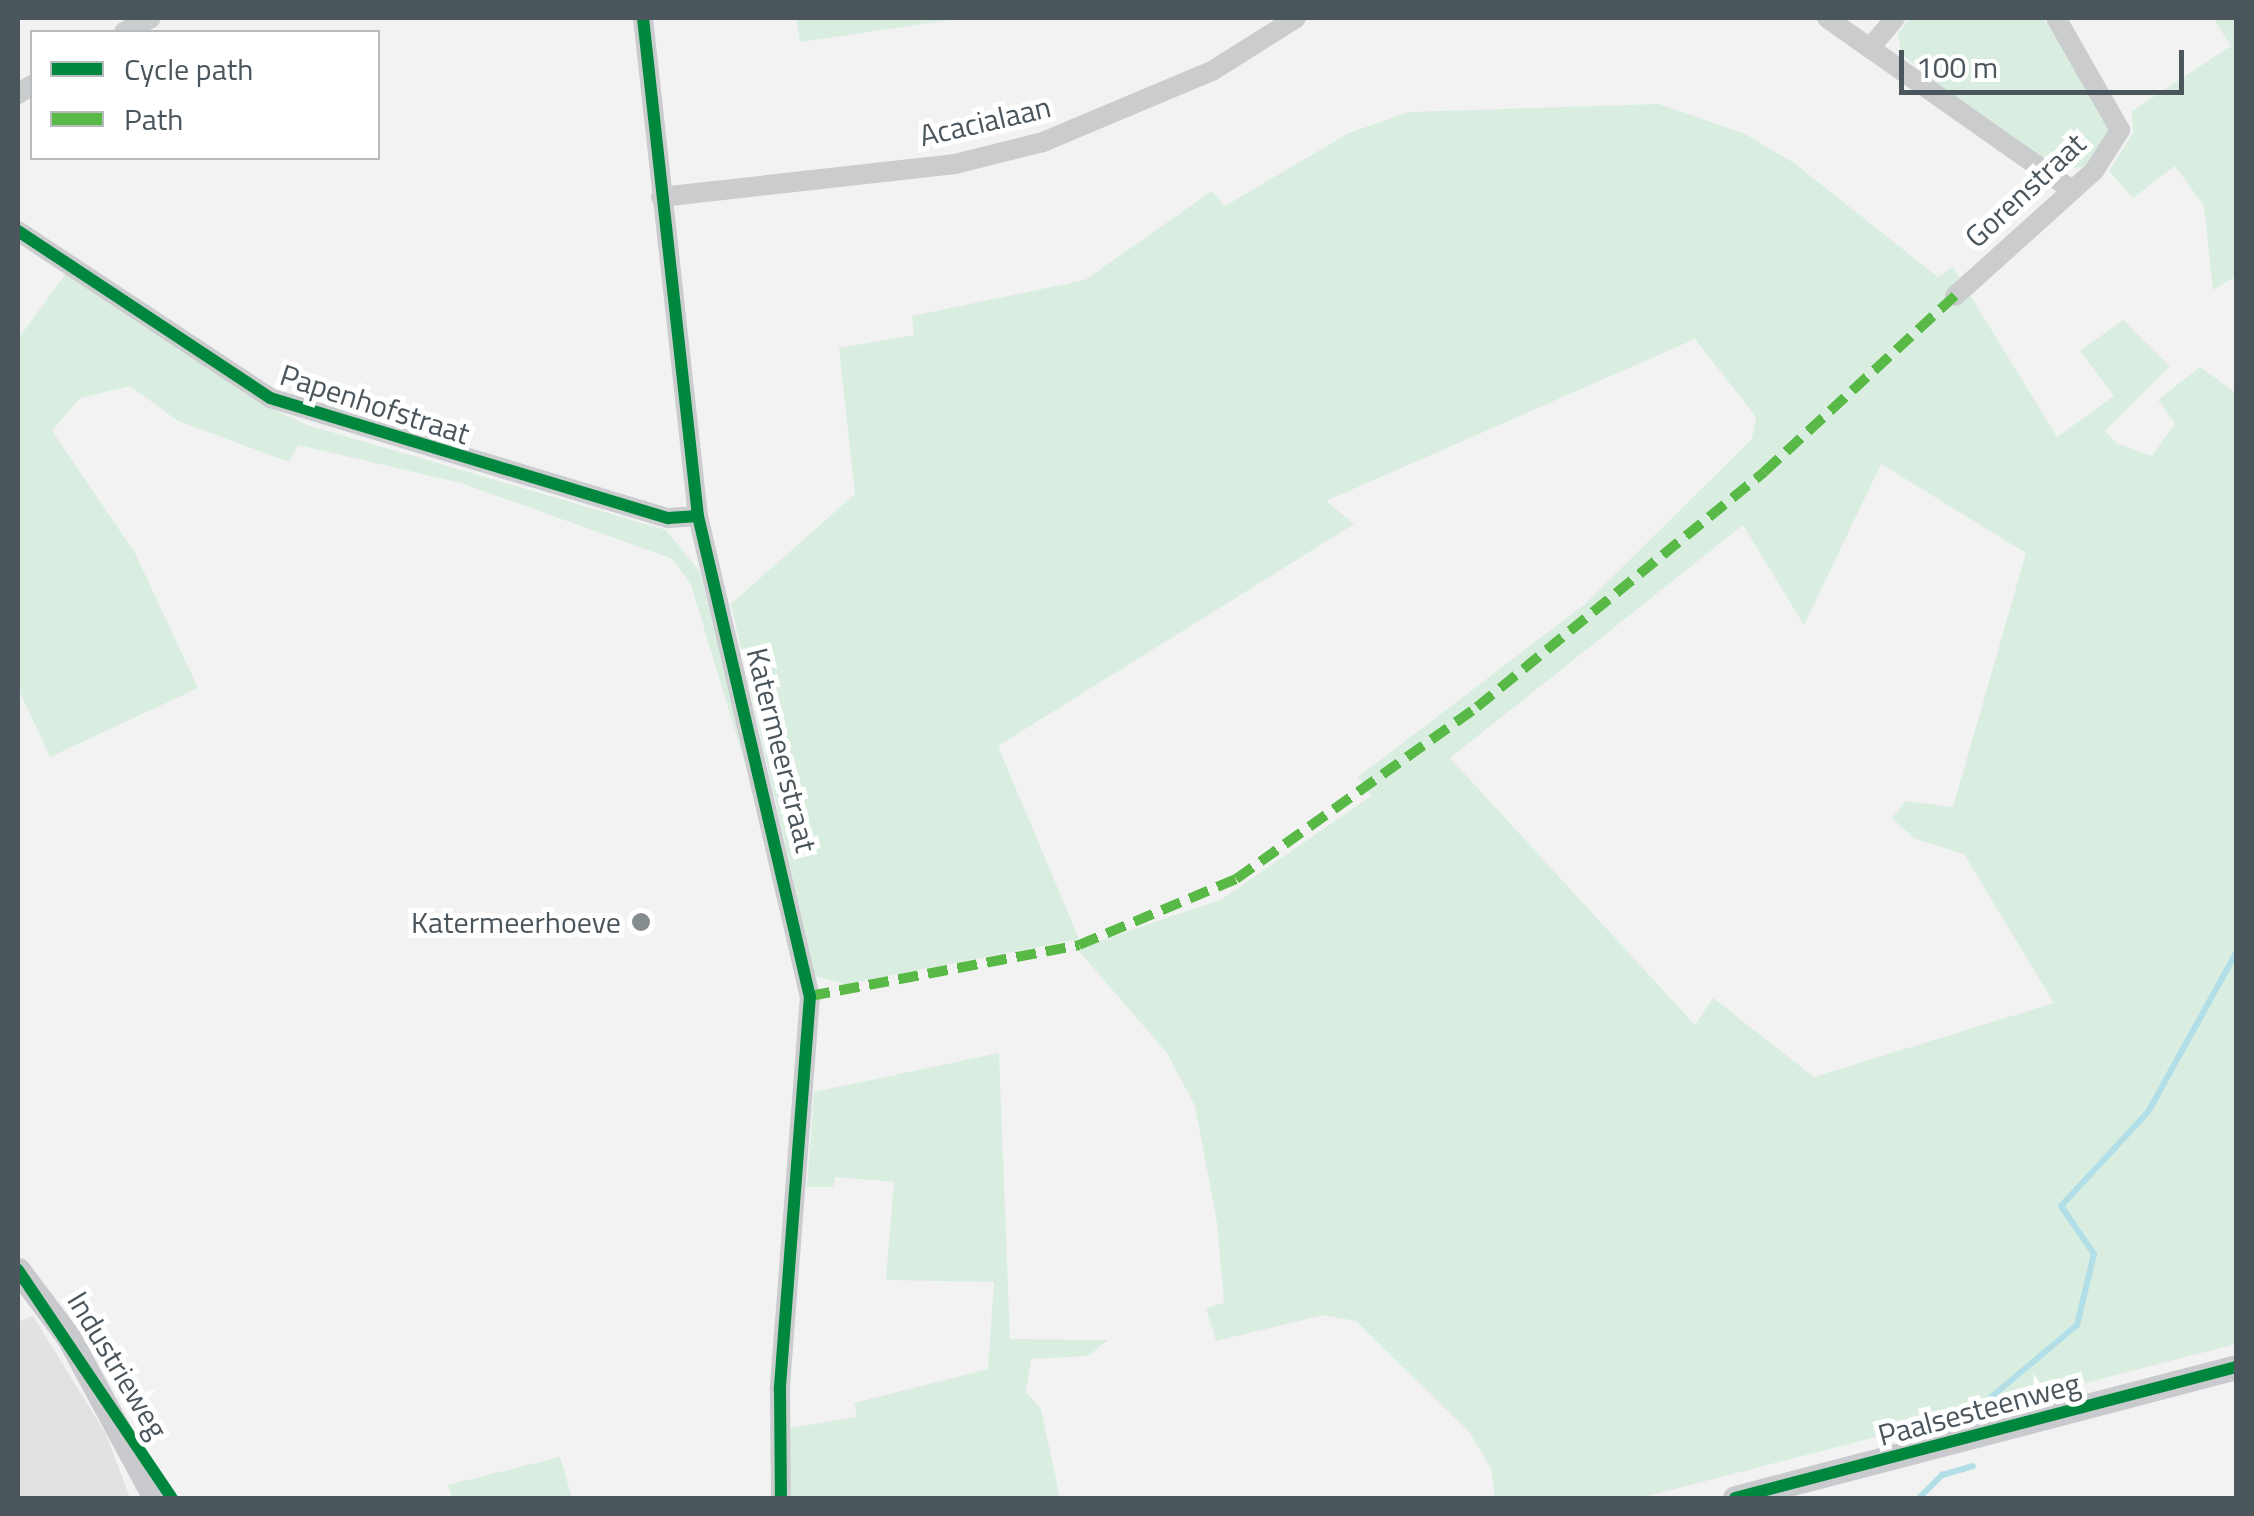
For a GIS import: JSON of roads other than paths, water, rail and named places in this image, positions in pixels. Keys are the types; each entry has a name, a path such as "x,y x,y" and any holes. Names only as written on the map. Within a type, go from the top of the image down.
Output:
{"main road":[{"name":"Industrieweg","path":"18,1270 69,1338 155,1498"},
{"name":"Paalsesteenweg","path":"1735,1498 2236,1367"}],"street":[{"path":"128,30 150,18"},
{"name":"Katermeerstraat","path":"643,18 698,516 810,996 780,1390 781,1498"},
{"name":"Acacialaan","path":"660,196 955,164 1043,142 1212,72 1296,18"},
{"path":"1827,18 2070,189"},
{"path":"1870,48 1895,18"},
{"name":"Gorenstraat","path":"1954,296 2070,189 2120,130 2056,18"},
{"name":"Papenhofstraat","path":"18,230 270,398 668,518 698,516"}],"waterway":[{"path":"1959,1410 1984,1403 2077,1325 2094,1254 2061,1206 2148,1112 2236,953"},
{"path":"1919,1498 1942,1475 1973,1466"}],"place":[{"name":"Katermeerhoeve","path":"641,922"}]}
